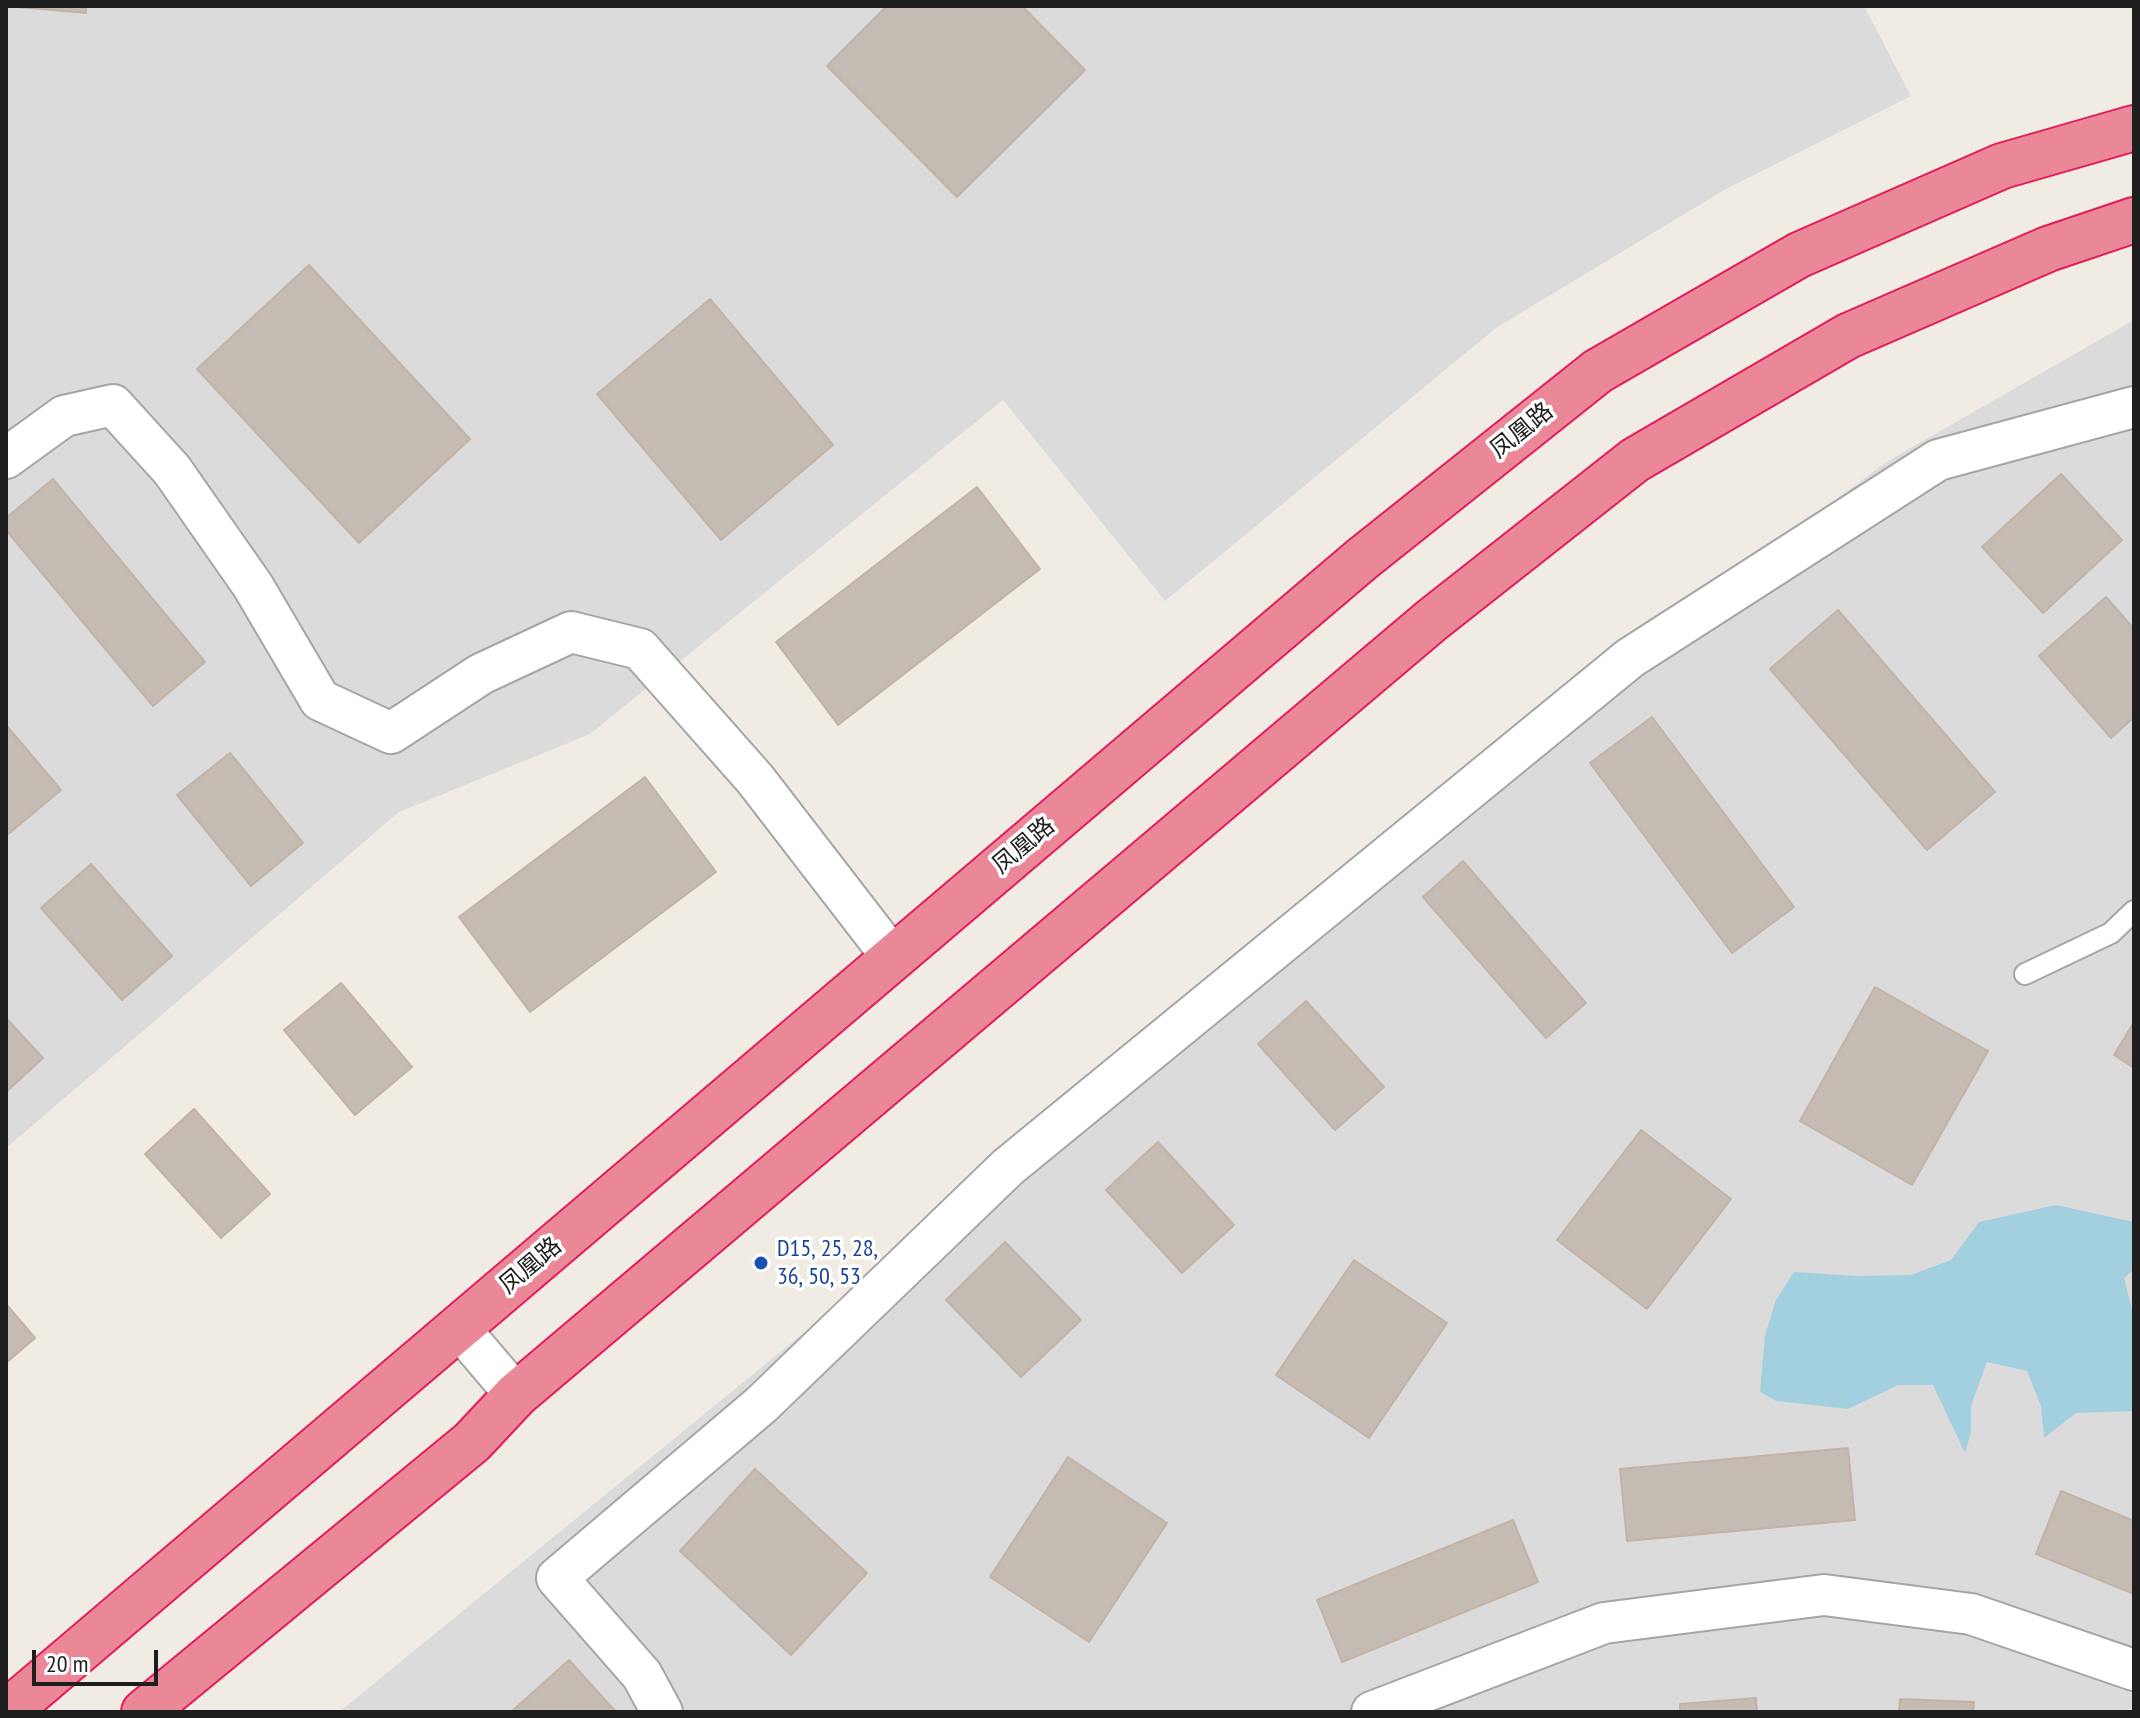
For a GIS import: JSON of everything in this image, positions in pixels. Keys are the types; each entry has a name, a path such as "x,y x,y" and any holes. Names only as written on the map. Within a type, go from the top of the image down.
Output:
{"highway":[{"name":"凤凰路","path":"7,1712 1362,559 1598,371 1799,255 2002,166 2134,128"},
{"path":"144,1712 472,1442 516,1395 1432,620 1635,460 1848,336 2048,249 2134,220"}],"street":[{"path":"6,458 64,416 113,405 172,470 253,586 320,700 391,733 481,674 571,632 640,649 755,779 893,958"},
{"path":"662,1712 642,1675 557,1578 761,1405 1008,1167 1630,658 1938,460 2134,407"},
{"path":"459,1328 516,1395"},
{"path":"1372,1712 1604,1623 1824,1595 1971,1614 2134,1670"}],"lane":[{"path":"2025,974 2111,933 2134,911"}],"shaded area":[{"path":"6,6 1864,6 1911,96 1724,190 1496,328 1165,601 1003,400 590,734 399,812 6,1148"},
{"path":"2134,320 2134,1712 339,1712 1724,582 1888,461"}],"water":[{"path":"2056,1205 2134,1222 2134,1269 2124,1278 2134,1317 2134,1411 2076,1413 2044,1438 2041,1406 2027,1371 1987,1362 1971,1406 1971,1432 1965,1453 1933,1385 1898,1385 1848,1409 1776,1401 1760,1392 1765,1335 1776,1300 1794,1272 1911,1275 1951,1260 1979,1222"}],"building":[{"path":"6,6 86,6 86,13"},
{"path":"887,6 1022,6 1085,70 957,197 827,66"},
{"path":"309,265 470,439 359,543 197,369"},
{"path":"710,299 833,445 721,540 597,394"},
{"path":"2061,474 2122,540 2043,613 1982,547"},
{"path":"53,479 205,662 153,706 6,530 6,518"},
{"path":"977,487 1040,569 838,725 776,642"},
{"path":"2106,597 2134,629 2134,717 2111,738 2039,656"},
{"path":"1838,610 1995,792 1927,850 1770,669"},
{"path":"1652,717 1794,907 1732,953 1590,763"},
{"path":"6,725 61,790 7,835 6,834"},
{"path":"230,753 303,843 251,886 177,795"},
{"path":"645,777 716,872 530,1012 459,917"},
{"path":"1463,861 1586,1003 1546,1038 1423,897"},
{"path":"91,864 172,956 122,1000 41,908"},
{"path":"341,983 412,1067 355,1115 284,1030"},
{"path":"1875,987 1988,1051 1912,1185 1800,1121"},
{"path":"1306,1001 1384,1087 1335,1130 1258,1044"},
{"path":"6,1018 43,1058 6,1092"},
{"path":"2134,1022 2134,1068 2114,1055"},
{"path":"194,1109 270,1194 221,1238 145,1154"},
{"path":"1641,1130 1731,1199 1647,1309 1557,1240"},
{"path":"1158,1142 1234,1225 1182,1273 1106,1190"},
{"path":"1005,1242 1081,1320 1021,1377 946,1300"},
{"path":"1354,1260 1447,1323 1369,1438 1276,1375"},
{"path":"6,1304 35,1338 6,1363"},
{"path":"1848,1448 1855,1520 1627,1541 1620,1469"},
{"path":"1068,1457 1167,1523 1089,1642 990,1577"},
{"path":"755,1469 867,1573 791,1655 680,1551"},
{"path":"2061,1491 2134,1521 2134,1594 2036,1554"},
{"path":"1513,1520 1538,1582 1342,1662 1317,1600"},
{"path":"569,1660 616,1712 511,1712"},
{"path":"1756,1698 1757,1712 1680,1712 1680,1704"},
{"path":"1900,1699 1974,1702 1973,1712 1899,1712"}],"place":[{"name":"D15, 25, 28, 36, 50, 53","path":"761,1263"}]}
